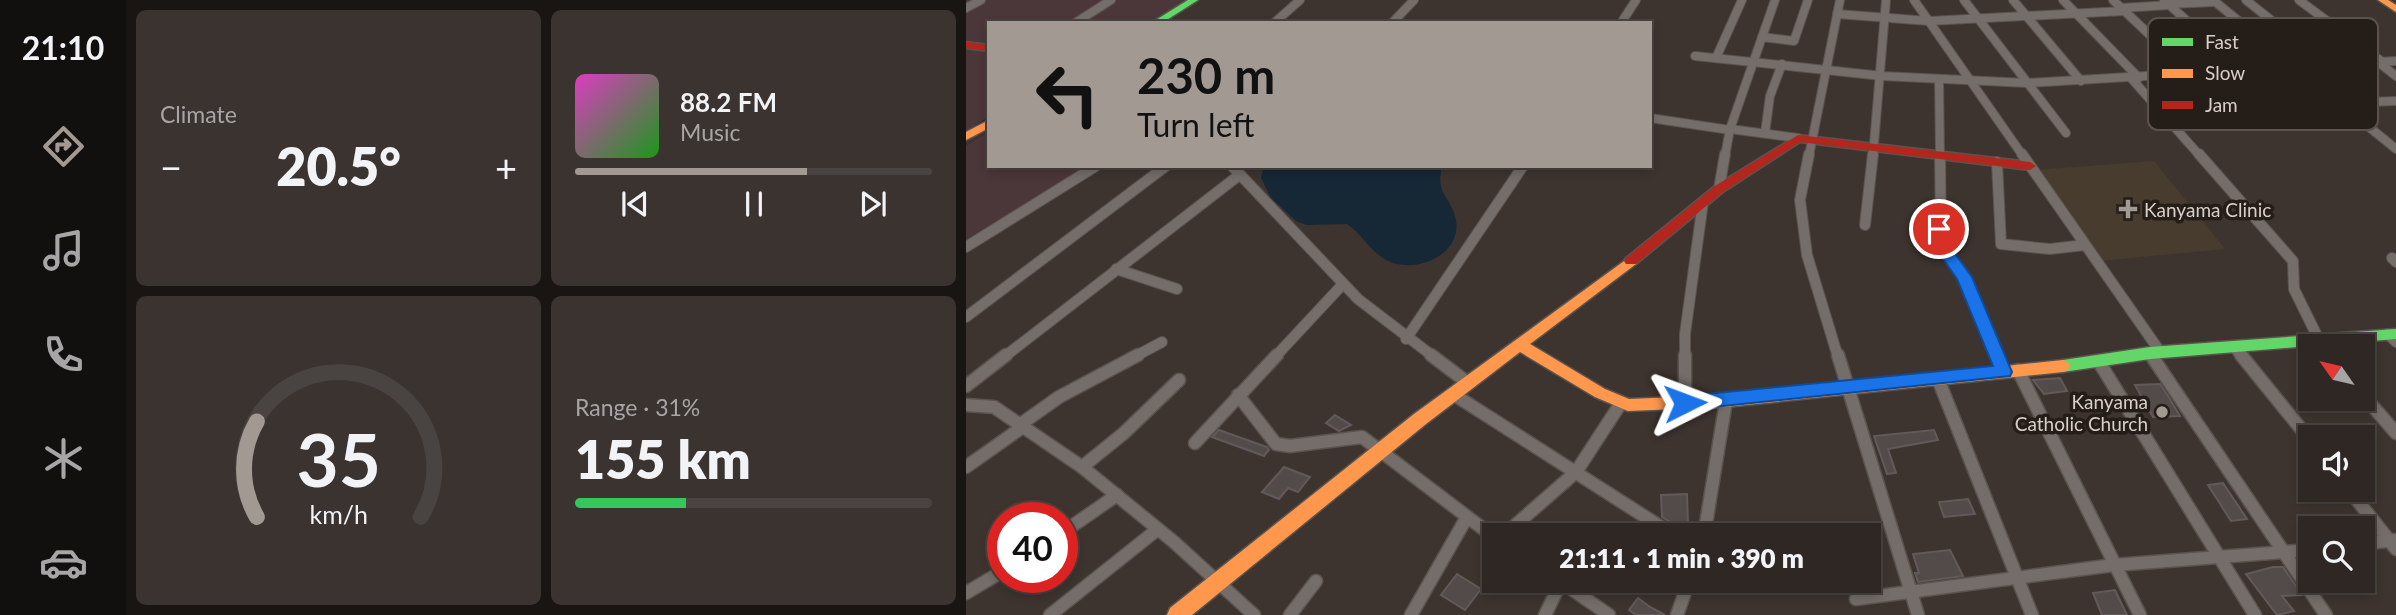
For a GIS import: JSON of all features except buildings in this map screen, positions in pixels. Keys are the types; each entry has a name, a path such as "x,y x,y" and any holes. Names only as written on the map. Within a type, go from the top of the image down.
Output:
{"street":[{"path":"966,8 981,0"},
{"path":"1078,21 1111,0"},
{"path":"1152,21 1187,0"},
{"path":"1159,21 1194,0"},
{"path":"1276,21 1300,0"},
{"path":"1394,21 1414,0"},
{"path":"1622,21 1636,0"},
{"path":"1716,58 1742,0"},
{"path":"1719,189 1730,129 1775,0"},
{"path":"1762,37 1794,41 1808,0"},
{"path":"1840,0 1825,70 1805,138 1800,218 1807,255 1918,615"},
{"path":"1866,225 1882,76 1886,0"},
{"path":"1914,0 2085,245 2326,615"},
{"path":"1964,0 2066,133"},
{"path":"2014,0 2081,81"},
{"path":"2063,0 2148,93"},
{"path":"2113,0 2148,33"},
{"path":"2246,0 2268,18"},
{"path":"2299,0 2323,18"},
{"path":"2382,0 2396,9"},
{"path":"1837,14 1929,21 2076,13 2214,1 2234,18"},
{"path":"2168,3 2184,18"},
{"path":"966,45 987,48"},
{"path":"1696,55 1882,76 1972,82 2027,83 2148,77"},
{"path":"2379,61 2396,61"},
{"path":"2379,61 2396,76"},
{"path":"1765,133 1770,96 1782,64"},
{"path":"1939,80 1941,242 1964,277 2140,615"},
{"path":"2378,102 2396,102"},
{"path":"1652,118 2030,166"},
{"path":"966,134 987,122"},
{"path":"2180,130 2293,261 2294,289 2315,334"},
{"path":"2372,130 2396,149"},
{"path":"2383,138 2396,137"},
{"path":"1177,615 1380,450 1520,345 1719,189 1805,138"},
{"path":"1997,162 2001,244 2050,249 2085,245"},
{"path":"966,247 1093,168"},
{"path":"966,317 1163,168"},
{"path":"1406,339 1522,168"},
{"path":"966,386 1116,269 1235,171 1343,284 1406,339 1468,383"},
{"path":"1685,403 1685,334 1703,202"},
{"path":"1116,269 1177,289"},
{"path":"1195,443 1343,284"},
{"path":"2375,338 2393,337"},
{"path":"966,467 1059,397 1162,342"},
{"path":"1520,345 1620,403 1685,403 2099,362 2156,353 2298,344"},
{"path":"2234,347 2298,425"},
{"path":"2099,362 2255,615"},
{"path":"1938,379 2032,615"},
{"path":"1082,467 1124,433 1179,380"},
{"path":"1453,394 1655,523"},
{"path":"1238,396 1276,444 1290,446 1357,436 1380,450 1482,528"},
{"path":"1706,523 1726,401"},
{"path":"1518,523 1576,472 1620,403"},
{"path":"966,405 994,407 1082,467 1254,615"},
{"path":"2375,409 2396,433"},
{"path":"1078,522 1117,495"},
{"path":"2359,502 2394,543"},
{"path":"1411,615 1468,517"},
{"path":"1051,615 1158,530"},
{"path":"2375,544 2394,543"},
{"path":"1856,599 2115,565 2298,551"},
{"path":"966,593 987,581"},
{"path":"1290,615 1317,581"},
{"path":"1545,615 1555,593"},
{"path":"1577,593 1609,615"},
{"path":"1677,615 1685,593"}],"shaded area":[{"path":"966,0 1190,0 1156,21 987,21 987,121 966,133"},
{"path":"987,133 987,168 1087,168 966,246 966,146"},
{"name":"Kanyama Clinic","path":"2154,161 2225,249 2099,261 2035,170"}],"water":[{"path":"1264,168 1442,168 1442,190 1454,212 1456,233 1452,244 1434,259 1410,265 1397,264 1380,256 1347,224 1306,225 1296,221 1271,198 1261,178"}],"waterway":[{"path":"966,132 987,119"}],"traffic: fast":[{"path":"1158,21 1194,0"},
{"path":"2063,366 2150,353 2396,334"}],"traffic: slow":[{"path":"2382,0 2396,9"},
{"path":"966,137 987,124"},
{"path":"1177,615 1420,419 1631,261"},
{"path":"1520,345 1600,393 1628,405 1726,401 2063,366"}],"traffic: jam":[{"path":"966,45 987,48"},
{"path":"1631,261 1719,189 1798,138 2030,166"}],"place":[{"name":"Kanyama Clinic","path":"2128,209"},
{"name":"Kanyama Catholic Church","path":"2162,412"}],"route":[{"path":"1685,403 2004,372 1964,277 1944,249 1939,229"}]}
